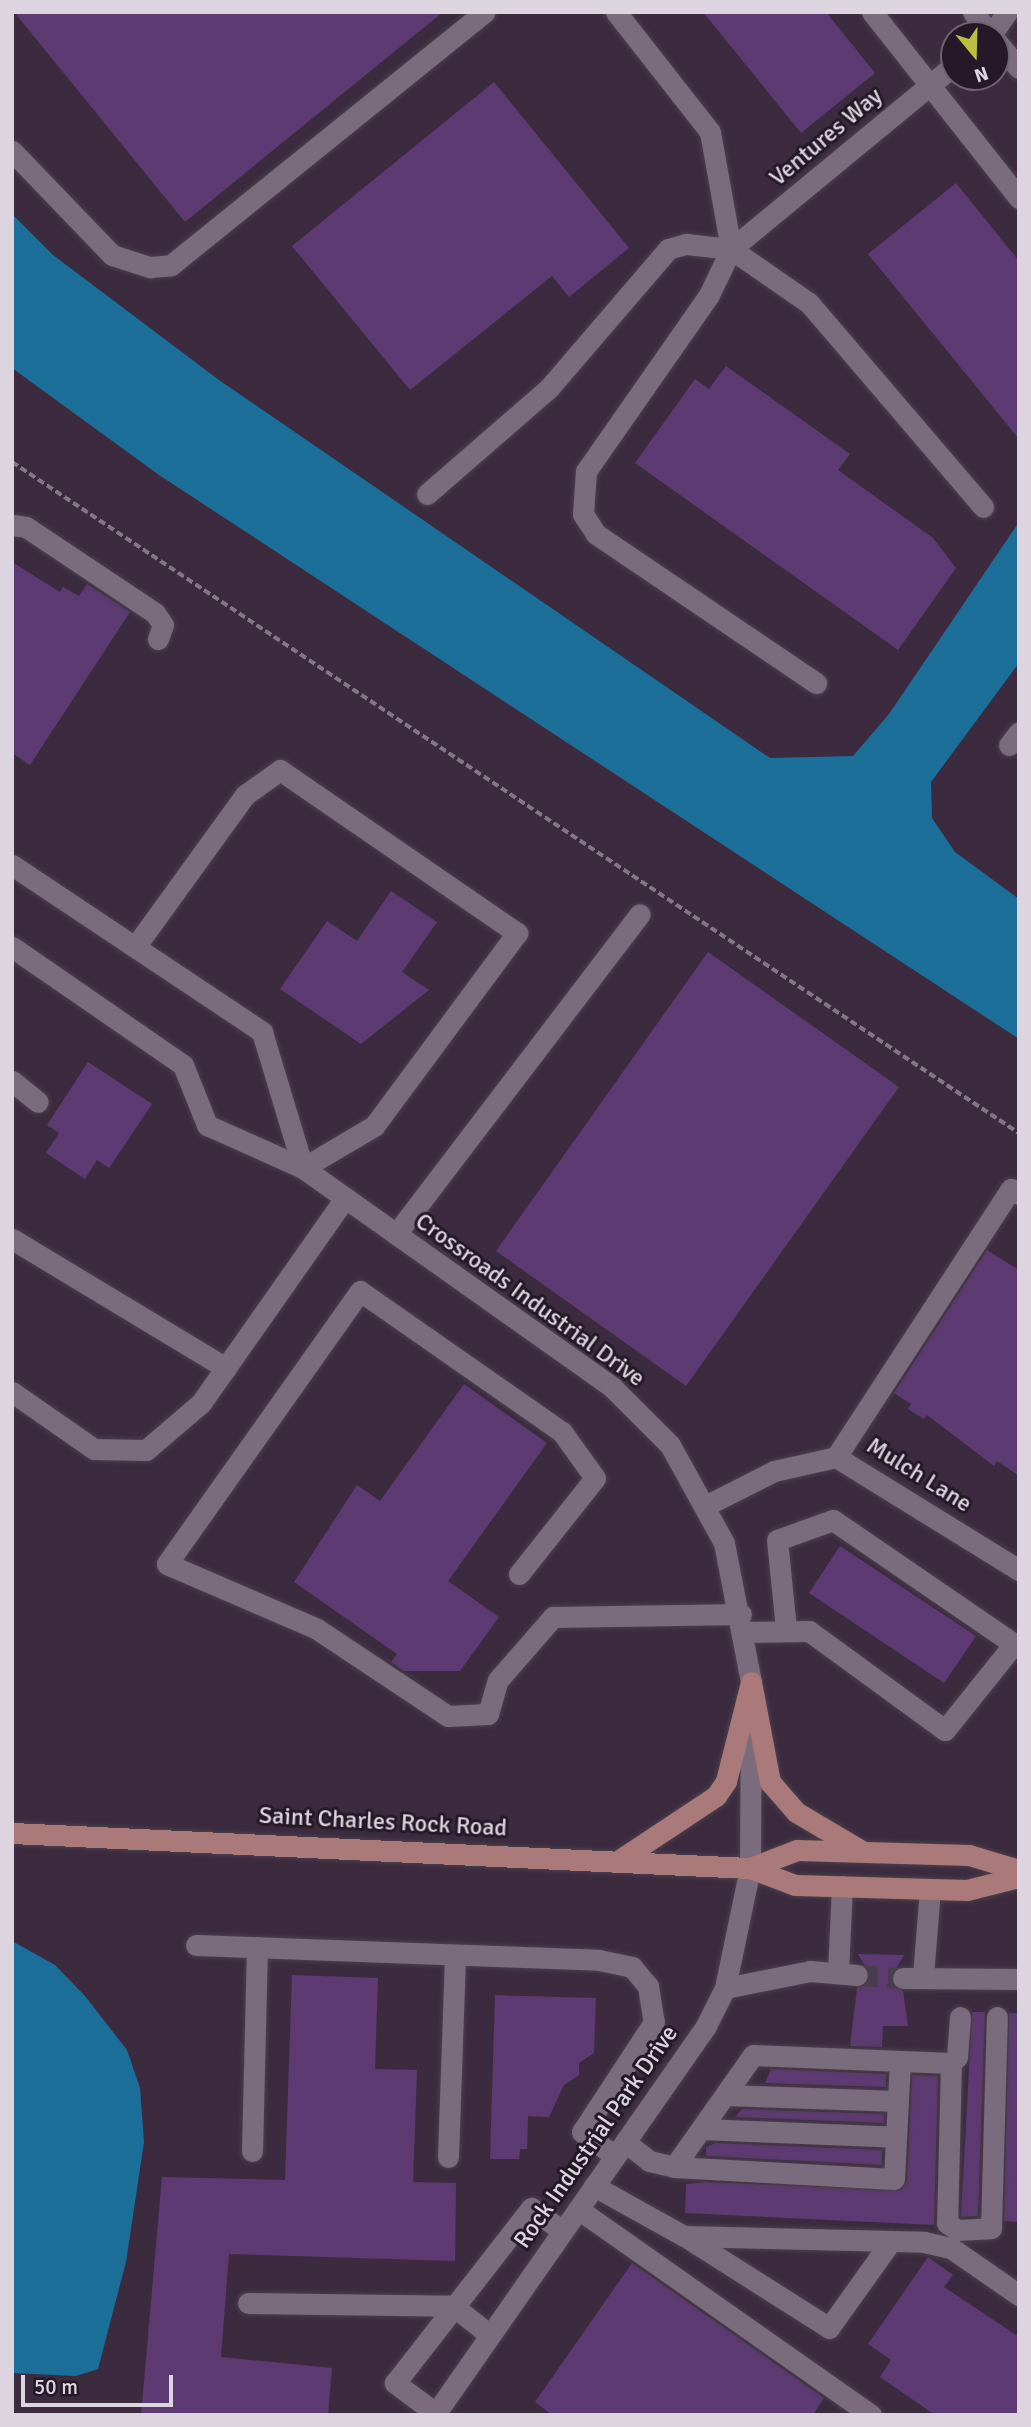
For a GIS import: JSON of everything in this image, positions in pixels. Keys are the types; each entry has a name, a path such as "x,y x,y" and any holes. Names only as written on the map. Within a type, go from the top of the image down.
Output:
{"main road":[{"path":"751,1682 770,1782 796,1811 864,1852"},
{"path":"618,1861 716,1796 726,1781 751,1682"},
{"name":"Saint Charles Rock Road","path":"12,1833 750,1868 795,1885 967,1890 1019,1877"},
{"name":"Saint Charles Rock Road","path":"750,1868 797,1850 969,1855 1019,1870"}],"street":[{"path":"12,151 113,255 150,267 172,265 485,12"},
{"path":"616,12 710,132 731,249 709,295 586,471 583,514 596,534 816,683"},
{"path":"872,12 1019,198"},
{"name":"Ventures Way","path":"731,249 940,77"},
{"path":"427,494 549,388 668,249 686,244 731,249 809,303 982,506"},
{"path":"12,525 26,527 155,612 163,625 158,639"},
{"path":"12,865 262,1032 303,1168 374,1126 517,933 280,770 246,795 135,947"},
{"path":"396,1234 640,914"},
{"name":"Crossroads Industrial Drive","path":"12,947 183,1065 207,1125 303,1168 612,1387 670,1445 707,1505 724,1543 743,1623 751,1682 750,1868"},
{"path":"12,1081 38,1102"},
{"path":"836,1457 1011,1189 1019,1194"},
{"path":"12,1392 94,1449 123,1454 146,1450 177,1429 226,1368 345,1198"},
{"path":"12,1239 226,1368"},
{"path":"519,1574 595,1478 562,1432 360,1291 167,1564 317,1629 448,1716 488,1714 498,1680 553,1617 743,1623 808,1631 945,1730 1014,1644 833,1520 777,1540 786,1628"},
{"name":"Mulch Lane","path":"707,1505 774,1471 836,1457 1019,1570"},
{"name":"Rock Industrial Park Drive","path":"436,2414 620,2149 725,1988 750,1868"},
{"path":"725,1988 810,1971 847,1974 842,1886"},
{"path":"930,1889 913,1977 1019,1979"},
{"path":"196,1945 599,1961 632,1967 648,1986 654,2022 582,2132 649,2161 674,2167 894,2179 900,2061"},
{"path":"252,2151 257,1947"},
{"path":"448,2157 455,1955"},
{"path":"960,2017 957,2057 951,2063 947,2223 957,2230 991,2228 997,2017"},
{"path":"674,2167 753,2055 951,2063"},
{"path":"725,2095 898,2101"},
{"path":"701,2129 896,2137"},
{"path":"594,2186 684,2236 829,2328 891,2242"},
{"path":"436,2414 396,2383 531,2208 563,2231"},
{"path":"578,2209 871,2415"},
{"path":"684,2236 891,2242 951,2248 1019,2295"},
{"path":"248,2303 453,2306 490,2335"}],"path":[{"path":"12,462 1019,1133"}],"shaded area":[{"path":"12,12 1019,12 1019,2415 12,2415"}],"water":[{"path":"12,214 53,255 219,380 770,758 853,756 889,714 1019,522 1019,663 931,782 932,818 955,852 1019,899 1019,1039 159,475 12,368"},
{"path":"12,1941 55,1965 85,1996 127,2050 140,2088 144,2142 126,2262 98,2369 76,2376 12,2373"}],"building":[{"path":"14,12 443,12 185,222"},
{"path":"703,12 826,12 875,73 801,133"},
{"path":"494,82 629,248 569,297 552,276 410,390 292,246"},
{"path":"956,183 1019,261 1019,439 868,254"},
{"path":"726,366 850,454 838,470 933,538 956,568 898,650 635,463 695,379 709,389"},
{"path":"12,562 60,592 63,587 79,596 87,584 130,612 30,765 12,753"},
{"path":"391,891 437,922 402,972 429,990 361,1044 280,989 327,921 357,941"},
{"path":"708,952 899,1087 686,1386 496,1251"},
{"path":"88,1062 152,1104 109,1168 97,1160 85,1179 46,1153 59,1133 47,1125"},
{"path":"987,1250 1019,1270 1019,1476 997,1461 994,1466 927,1415 924,1419 908,1409 911,1404 894,1393"},
{"path":"464,1384 547,1443 448,1581 499,1617 460,1671 404,1671 391,1662 397,1654 294,1582 357,1485 380,1501"},
{"path":"840,1546 976,1636 944,1683 809,1593"},
{"path":"858,1954 904,1955 890,1979 903,1991 908,2026 883,2026 882,2047 850,2046 857,1988 870,1975"},
{"path":"292,1975 378,1978 375,2069 417,2070 413,2182 456,2183 455,2261 229,2254 221,2357 332,2368 328,2415 141,2415 162,2177 285,2180"},
{"path":"495,1995 596,1998 594,2053 579,2063 579,2075 564,2085 549,2117 528,2116 527,2149 520,2149 519,2159 490,2159"},
{"path":"972,2012 985,2012 978,2216 961,2217"},
{"path":"1009,2013 1019,2013 1019,2222 1004,2221"},
{"path":"771,2069 886,2074 886,2087 765,2083"},
{"path":"912,2075 938,2076 934,2225 685,2213 686,2184 704,2182 901,2190 907,2180"},
{"path":"742,2109 884,2114 884,2123 735,2117"},
{"path":"716,2143 882,2150 882,2165 706,2156 706,2147"},
{"path":"928,2257 953,2275 944,2287 1019,2337 1019,2415 935,2415 880,2377 891,2360 868,2344"},
{"path":"632,2263 824,2398 813,2415 552,2415 535,2402"}],"tunnel":[{"path":"857,1975 903,1978"}]}
